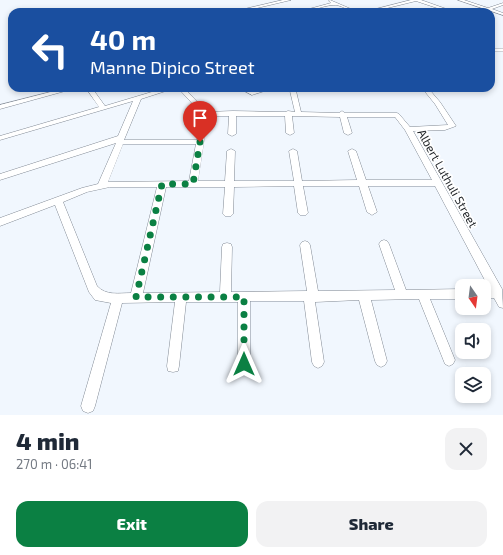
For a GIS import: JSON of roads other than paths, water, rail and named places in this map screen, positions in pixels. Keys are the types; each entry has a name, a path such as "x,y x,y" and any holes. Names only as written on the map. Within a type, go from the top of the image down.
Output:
{"street":[{"path":"252,8 289,0"},
{"path":"328,0 347,8"},
{"path":"383,8 416,0 442,8"},
{"path":"460,2 485,8"},
{"path":"316,8 335,3"},
{"path":"491,8 503,4"},
{"path":"0,107 58,92"},
{"path":"92,92 103,108"},
{"path":"0,138 158,92"},
{"path":"185,92 205,114 193,184"},
{"path":"294,92 298,113"},
{"path":"408,129 445,128 452,126 438,103 428,92"},
{"path":"102,185 138,98"},
{"path":"232,134 233,113"},
{"name":"Albert Luthuli Street","path":"205,114 393,113 399,116 408,129 500,298"},
{"path":"288,114 290,133"},
{"path":"342,114 348,133"},
{"path":"0,177 120,140 200,142"},
{"path":"228,214 231,151"},
{"path":"293,151 303,213"},
{"path":"352,151 372,212"},
{"path":"0,222 102,185 230,183 437,183"},
{"path":"136,297 162,184"},
{"path":"58,200 93,289 99,296 107,298 311,297 455,294"},
{"path":"384,244 402,295"},
{"path":"305,245 318,362"},
{"path":"225,297 226,247"},
{"path":"422,295 449,360"},
{"path":"364,296 381,361"},
{"path":"173,366 181,297"},
{"path":"244,297 244,364"},
{"path":"88,406 118,298"}]}
